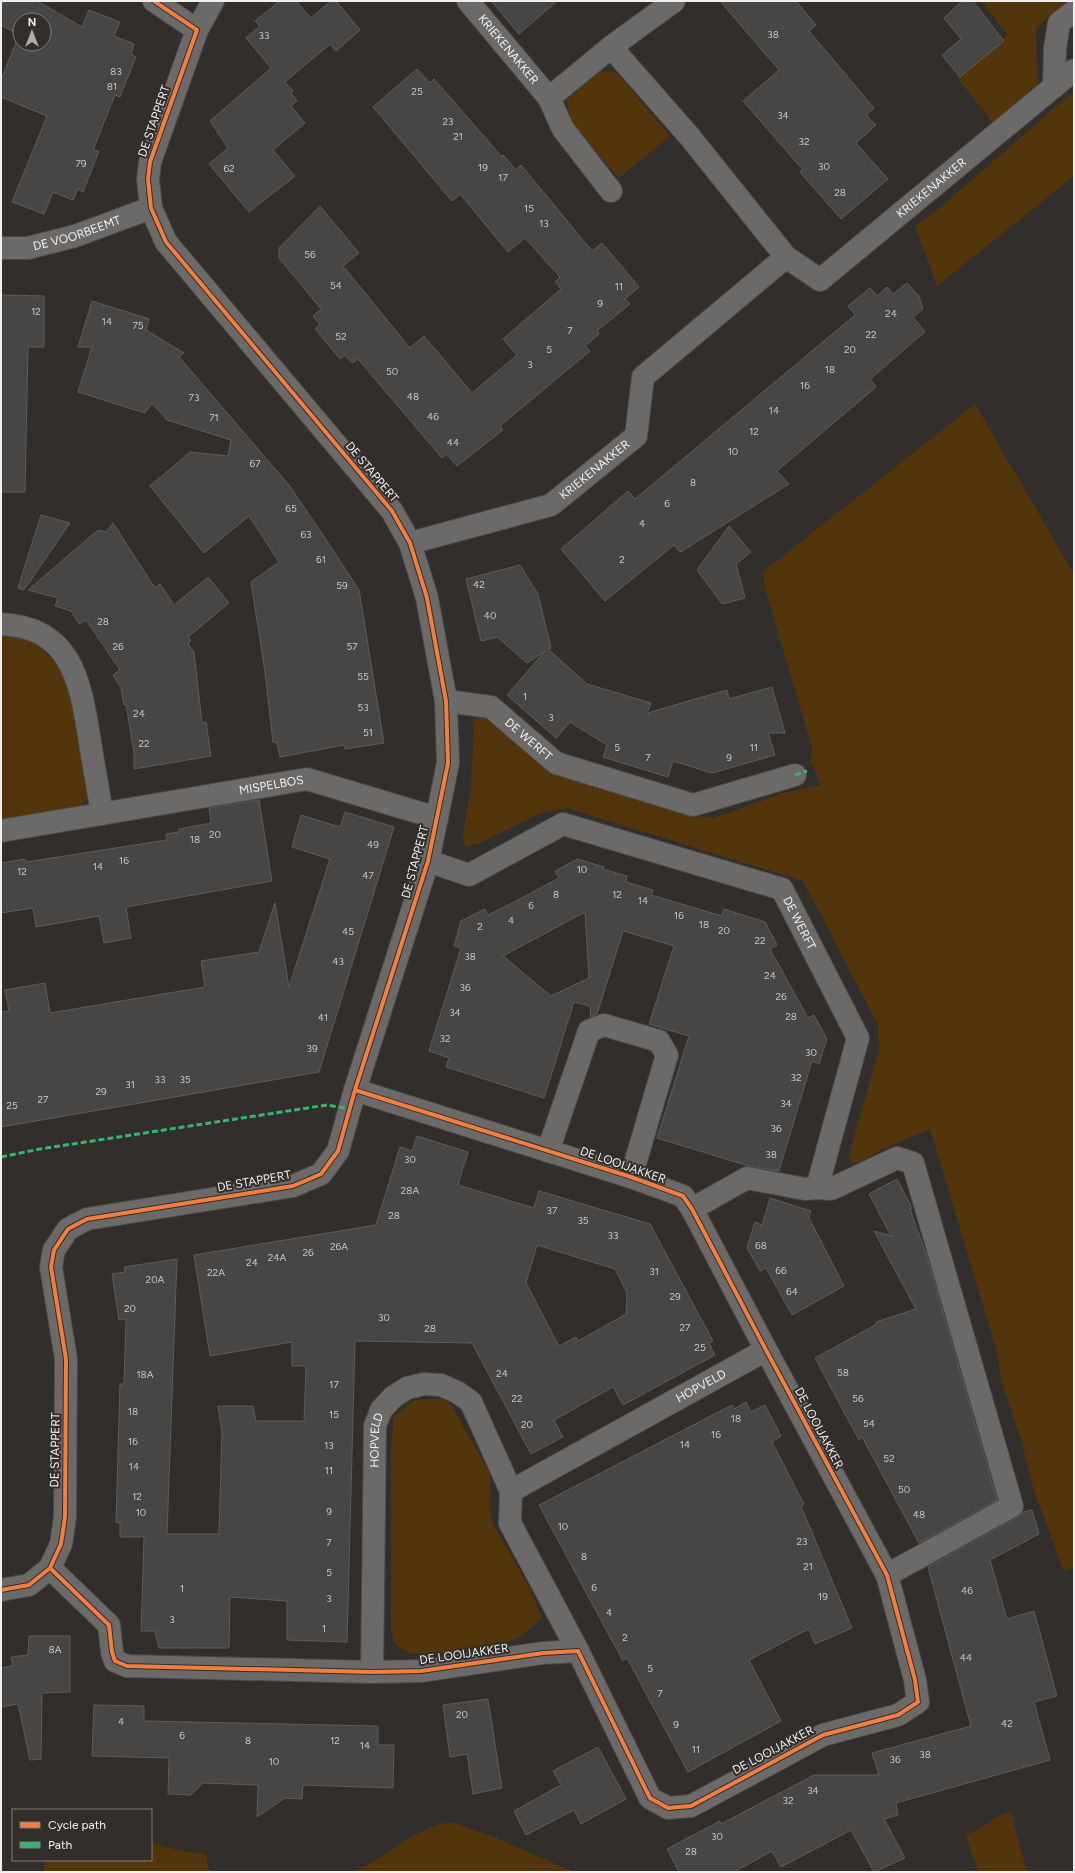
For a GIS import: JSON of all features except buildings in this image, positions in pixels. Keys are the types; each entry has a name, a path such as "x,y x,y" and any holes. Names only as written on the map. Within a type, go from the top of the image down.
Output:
{"street":[{"path":"154,1 197,30 213,1"},
{"name":"KRIEKENAKKER","path":"468,1 549,98 563,129 611,191"},
{"path":"549,98 611,47 674,1"},
{"path":"1054,88 1055,48 1059,23 1074,11"},
{"name":"DE STAPPERT","path":"1,1590 29,1585 50,1568 61,1544 65,1501 66,1359 51,1267 54,1250 68,1228 87,1219 293,1186 321,1174 338,1151 355,1090 428,861 448,763 446,701 427,598 410,543 392,511 166,242 151,208 148,179 150,162 197,30"},
{"name":"KRIEKENAKKER","path":"611,47 690,137 786,257 820,280 1074,70"},
{"name":"DE VOORBEEMT","path":"1,248 28,248 75,236 151,208"},
{"name":"KRIEKENAKKER","path":"410,543 552,505 636,436 643,377 786,257"},
{"path":"1,624 34,630 58,646 73,667 82,693 102,814"},
{"name":"DE WERFT","path":"446,701 491,707 556,763 693,805 795,775"},
{"name":"MISPELBOS","path":"1,831 307,780 437,818"},
{"name":"DE WERFT","path":"428,861 469,875 563,824 782,889 858,1038 817,1188"},
{"name":"DE LOOIJAKKER","path":"548,1151 588,1031 604,1025 660,1041 667,1055 631,1177"},
{"name":"DE LOOIJAKKER","path":"50,1568 109,1626 112,1652 115,1661 127,1666 372,1672 421,1671 543,1653 578,1651 650,1798 668,1808 691,1806 823,1735 898,1715 918,1702 915,1680 887,1575 692,1209 683,1196 631,1177 355,1090"},
{"path":"692,1209 747,1178 805,1189 831,1189 898,1158 913,1163 1012,1506 887,1575"},
{"name":"HOPVELD","path":"510,1491 766,1350"},
{"name":"HOPVELD","path":"372,1672 375,1426 381,1410 393,1397 407,1388 424,1384 441,1385 457,1392 471,1402 510,1491 510,1523 578,1651"}],"shaded area":[{"path":"981,1 1067,1 1036,28 1037,87 993,123 956,76 1008,35"},
{"path":"598,71 616,72 670,136 619,178 571,123 567,100"},
{"path":"1074,91 1074,176 937,286 915,226 942,206"},
{"path":"975,404 1074,574 1074,1568 1064,1571 1034,1491 1022,1443 1003,1387 996,1349 930,1129 881,1150 861,1162 850,1163 851,1148 879,1049 878,1025 803,881 567,808 541,813 478,844 465,846 463,834 471,789 474,719 482,714 565,776 692,816 714,818 783,793 821,785 811,762 812,748 764,585 764,571"},
{"path":"1,633 21,636 35,643 58,665 75,700 87,798 78,809 1,823"},
{"path":"447,1398 490,1473 491,1520 530,1589 542,1618 521,1637 507,1642 430,1655 410,1653 400,1648 394,1641 391,1627 391,1449 394,1416 415,1400"},
{"path":"1004,1813 1011,1813 1027,1872 978,1872 966,1836"},
{"path":"451,1822 494,1837 574,1872 353,1872 377,1859 413,1836 438,1825"},
{"path":"152,1843 181,1851 206,1854 209,1872 43,1872 45,1861 152,1861"}],"marked path":[{"path":"795,775 807,771"},
{"path":"1,1157 40,1149 327,1105 350,1109"}],"cycle path":[{"path":"1,1590 29,1585 50,1568 61,1544 65,1517 66,1359 51,1267 54,1250 68,1229 87,1219 293,1186 321,1174 338,1151 355,1090 428,861 448,763 446,701 427,598 410,543 392,511 166,242 151,208 148,179 150,162 197,30 154,1"},
{"path":"50,1568 109,1625 112,1652 115,1661 127,1666 372,1672 421,1671 543,1653 578,1651 650,1798 668,1808 691,1806 823,1735 898,1715 918,1702 915,1680 887,1575 692,1209 683,1196 631,1177 355,1090"}]}
